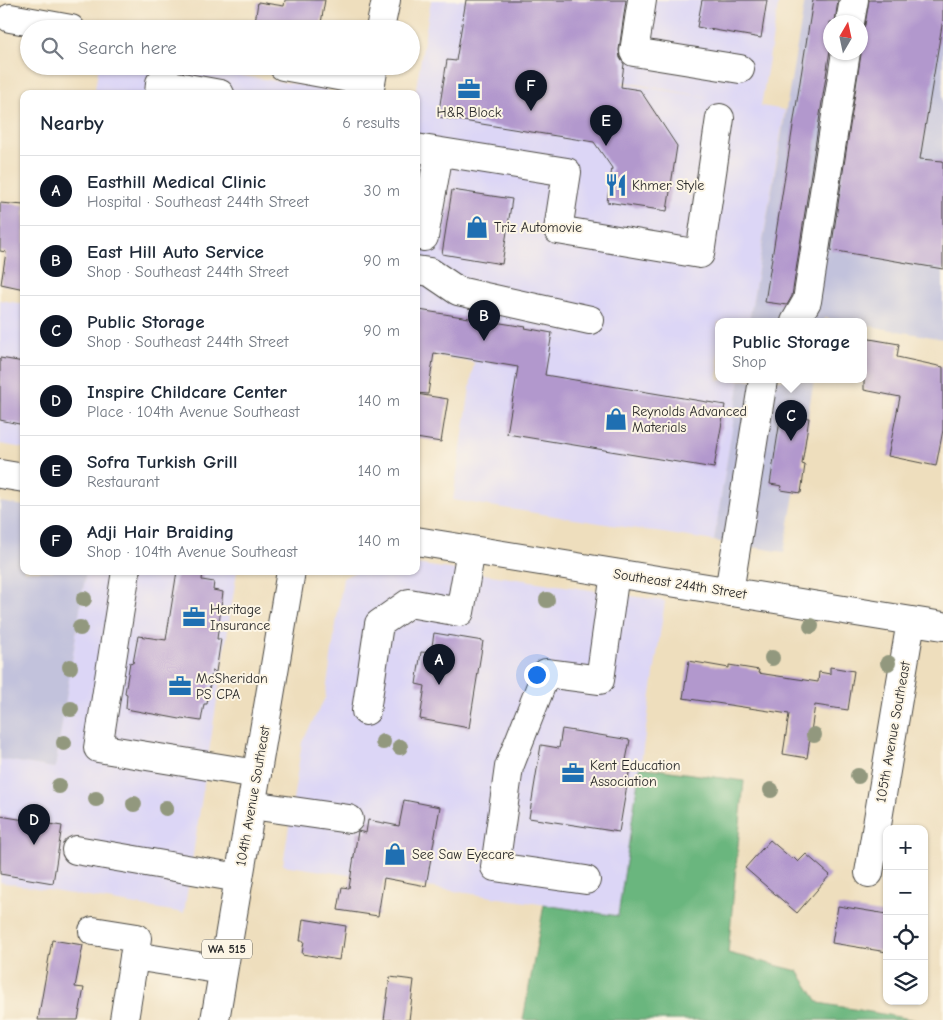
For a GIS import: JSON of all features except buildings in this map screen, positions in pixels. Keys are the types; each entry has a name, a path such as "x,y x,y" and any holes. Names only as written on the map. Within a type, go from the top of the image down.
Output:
{"street":[{"path":"382,20 386,0"},
{"path":"642,0 634,52 740,69"},
{"path":"851,15 854,0"},
{"path":"10,18 21,20"},
{"path":"797,318 808,301 845,60"},
{"path":"336,75 371,81"},
{"path":"159,90 160,83 198,90"},
{"path":"424,236 428,150 567,172 558,230 700,254 720,118"},
{"path":"420,271 430,272 458,290 590,320"},
{"path":"729,592 763,383"},
{"path":"0,474 20,477"},
{"name":"Southeast 244th Street","path":"420,542 943,626"},
{"path":"366,711 379,624 409,603 460,612 471,550"},
{"path":"586,880 495,867 509,767 546,673 600,680 615,573"},
{"path":"125,575 98,748 257,774"},
{"name":"104th Avenue Southeast","path":"215,1020 290,575"},
{"name":"105th Avenue Southeast","path":"868,873 912,621"},
{"path":"251,805 349,819"},
{"path":"76,850 239,878"},
{"path":"93,931 137,938 124,1020"},
{"path":"134,956 223,970"}],"shaded area":[{"path":"431,0 779,0 761,106 785,110 750,318 715,318 715,383 740,383 714,541 453,500 474,362 420,353 420,90 416,90 418,75 420,75 420,65","holes":["443,54 613,80 707,97"]},
{"path":"805,0 943,0 943,339 867,326 867,318 750,318"},
{"path":"97,75 238,75 328,89 328,90 95,90"},
{"path":"0,300 20,303 20,447 0,444"},
{"path":"740,383 813,383 784,552 714,541"},
{"path":"0,502 20,505 20,575 85,575 55,768 0,759"},
{"path":"420,565 665,601 618,916 283,865 302,742 325,698 343,578 349,575 420,575"},
{"path":"85,575 236,575 184,913 0,882 0,759 55,768"}],"green space":[{"path":"640,767 744,781 728,953 798,971 819,1003 916,1020 523,1020 544,905 618,916"}],"place":[{"name":"H&R Block","path":"469,89"},
{"name":"Adji Hair Braiding","path":"531,111"},
{"name":"Sofra Turkish Grill","path":"606,146"},
{"name":"Khmer Style","path":"616,185"},
{"name":"Triz Automovie","path":"477,227"},
{"name":"East Hill Auto Service","path":"484,341"},
{"name":"Reynolds Advanced Materials","path":"616,419"},
{"name":"Public Storage","path":"791,441"},
{"name":"Heritage Insurance","path":"194,617"},
{"name":"Easthill Medical Clinic","path":"439,685"},
{"name":"McSheridan PS CPA","path":"180,686"},
{"name":"Kent Education Association","path":"573,773"},
{"name":"Inspire Childcare Center","path":"34,845"},
{"name":"See Saw Eyecare","path":"395,854"}]}
